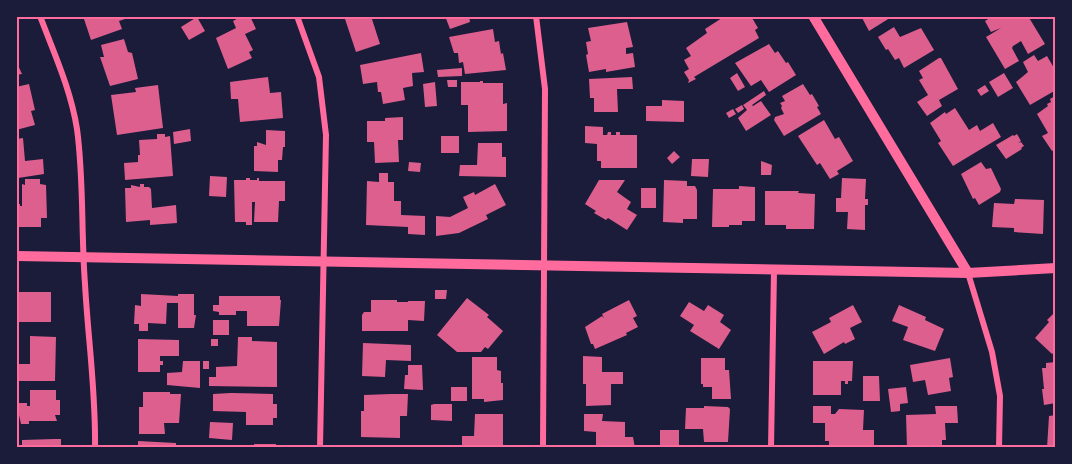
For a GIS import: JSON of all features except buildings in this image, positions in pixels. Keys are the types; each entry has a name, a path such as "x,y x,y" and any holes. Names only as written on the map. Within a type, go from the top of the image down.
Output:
{"street":[{"path":"40,16 64,80 76,127 84,234 83,259 96,407 95,447"},
{"path":"297,16 319,77 326,135 320,447"},
{"path":"536,16 545,90 543,447"},
{"path":"813,16 968,273 992,352 1000,396 999,447"},
{"path":"16,256 774,271 968,273 1056,268"},
{"path":"771,447 774,271"}]}
